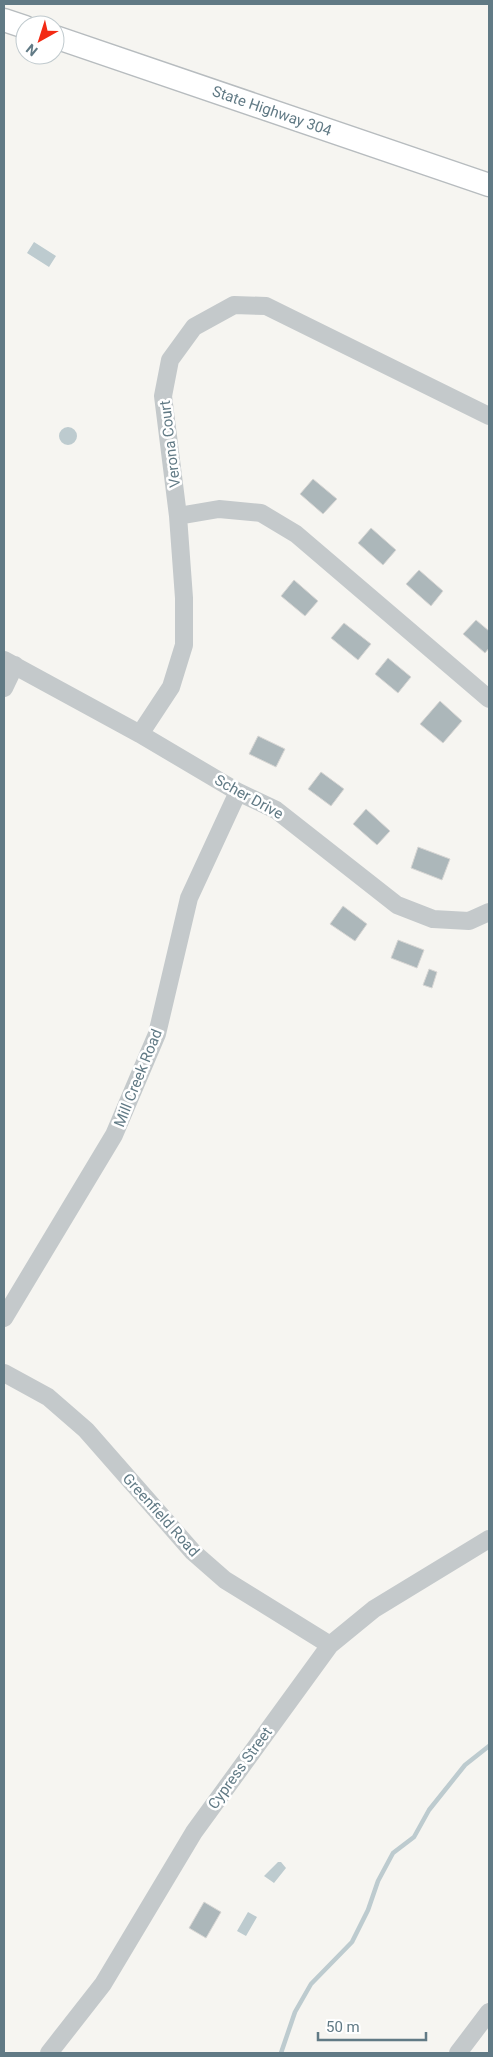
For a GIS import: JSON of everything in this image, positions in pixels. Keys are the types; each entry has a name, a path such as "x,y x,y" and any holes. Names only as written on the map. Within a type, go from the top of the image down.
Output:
{"main road":[{"name":"State Highway 304","path":"65,40 489,185"}],"street":[{"name":"Verona Court","path":"140,734 170,687 184,645 184,598 178,516 163,396 170,360 194,327 234,305 266,306 489,416"},
{"path":"178,516 219,509 261,513 296,534 489,698"},
{"path":"4,688 10,663"},
{"name":"Scher Drive","path":"10,663 140,734 238,792 276,810 397,905 432,919 469,921 489,912"},
{"name":"Mill Creek Road","path":"4,1318 114,1135 157,1034 189,898 238,792"},
{"name":"Greenfield Road","path":"4,1373 48,1397 86,1430 193,1552 225,1580 330,1645"},
{"name":"Cypress Street","path":"49,2053 102,1984 194,1832 330,1645 374,1609 489,1539"},
{"path":"458,2053 489,2012"}],"shaded area":[{"path":"34,242 56,256 49,267 27,253"},
{"path":"68,427 74,430 77,436 74,442 68,445 62,442 59,436 62,430"},
{"path":"278,1862 281,1862 286,1868 274,1883 264,1876"},
{"path":"248,1912 257,1917 246,1936 237,1931"}],"building":[{"path":"313,479 337,499 323,514 300,494"},
{"path":"371,528 396,550 383,565 358,543"},
{"path":"419,570 443,591 431,606 406,584"},
{"path":"294,580 318,601 305,616 281,596"},
{"path":"476,620 489,631 489,648 485,653 463,634"},
{"path":"344,623 371,644 358,660 331,638"},
{"path":"388,658 411,677 398,693 375,674"},
{"path":"440,701 462,721 443,743 420,724"},
{"path":"258,736 285,749 276,767 249,754"},
{"path":"321,772 344,789 331,806 308,789"},
{"path":"366,809 390,831 377,845 353,824"},
{"path":"418,847 450,859 442,880 411,868"},
{"path":"343,906 367,924 355,941 330,924"},
{"path":"398,940 424,950 417,968 391,958"},
{"path":"429,969 437,972 432,988 423,985"},
{"path":"204,1902 221,1912 206,1938 189,1928"}],"waterway":[{"path":"281,2053 295,2012 311,1984 352,1942 368,1910 378,1881 393,1853 414,1837 429,1810 465,1765 489,1746"}]}
